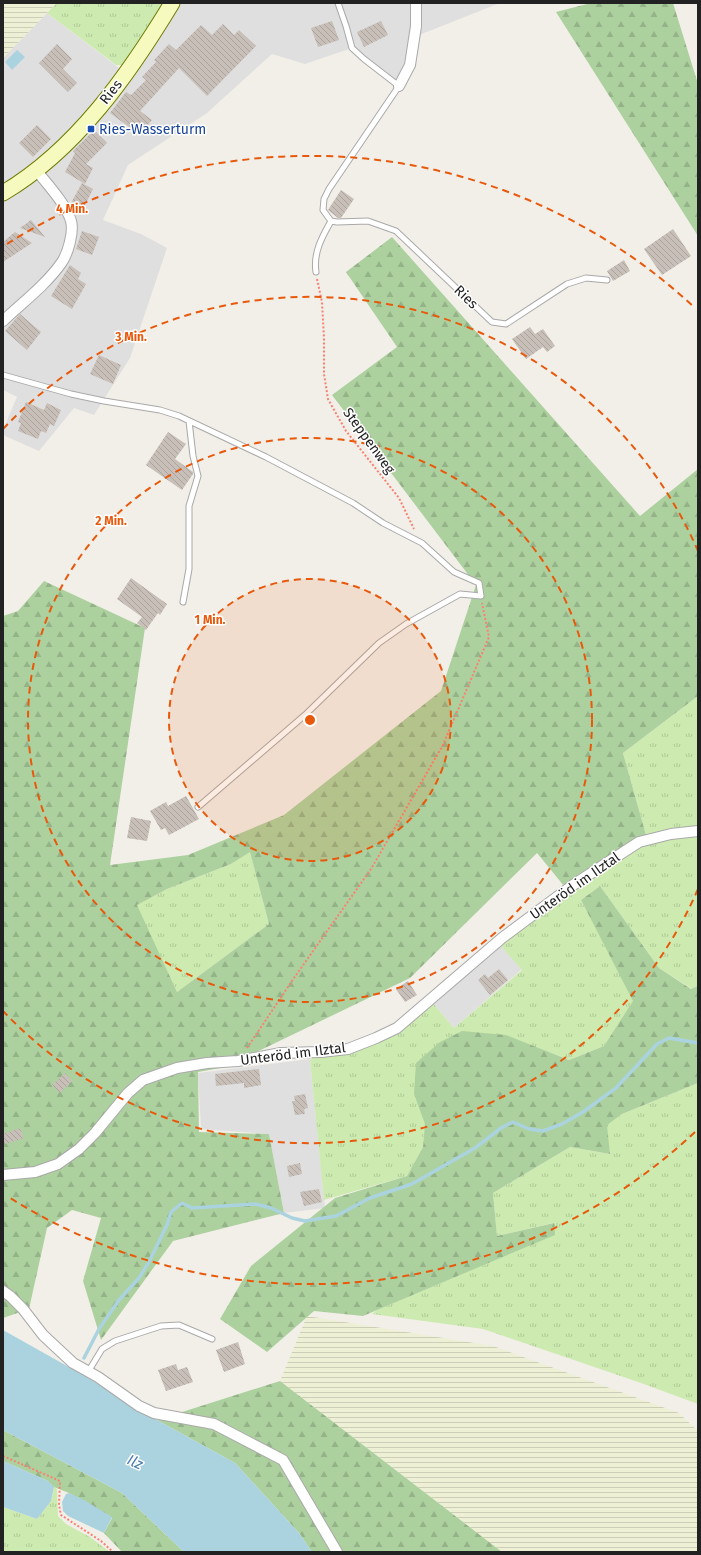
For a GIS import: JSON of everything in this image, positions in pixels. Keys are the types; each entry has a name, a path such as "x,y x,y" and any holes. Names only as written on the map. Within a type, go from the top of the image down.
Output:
{"street":[{"name":"Ries","path":"3,192 36,170 71,137 106,99 145,47 172,3"},
{"path":"399,86 410,65 416,26 416,3"},
{"path":"3,321 45,281 62,261 69,245 72,222 67,212 36,170"},
{"name":"Unteröd im Ilztal","path":"3,1175 35,1172 58,1164 79,1149 95,1133 128,1093 143,1080 177,1068 207,1063 238,1061 281,1053 320,1052 348,1049 397,1028 502,938 573,885 639,842 671,834 698,831"},
{"path":"3,1291 23,1309 43,1335 73,1363 119,1391 139,1406 154,1413 214,1424 283,1460 337,1552"}],"lane":[{"path":"316,272 316,252 331,221 323,210 324,199 328,189 399,86 352,48 338,3"},
{"name":"Ries","path":"331,221 368,221 396,231 492,322 506,324 567,284 586,278 607,280"},
{"path":"3,375 97,400 160,410 188,421 266,457 353,502 383,523 422,543 454,572 479,583 481,596 460,594 406,624 379,643 305,715 198,807"},
{"path":"183,602 189,569 188,506 198,476 193,456 188,421"},
{"path":"88,1372 102,1349 115,1341 161,1326 179,1325 212,1340"}],"path":[{"name":"Steppenweg","path":"316,272 322,302 324,374 328,399 346,432 399,498 422,543"},
{"path":"238,1061 294,978 371,869 443,745 489,637 481,596"},
{"path":"3,1456 60,1481 59,1505 61,1516 101,1541 113,1552"}],"shaded area":[{"path":"171,3 500,3 414,37 399,86 352,48 305,64 272,54 207,113 128,165 103,220 141,234 167,248 130,358 94,415 74,408 39,451 3,435 3,430 17,397 3,390 3,58 47,13 123,71"},
{"path":"499,944 522,969 454,1028 431,1001"},
{"path":"310,1059 325,1208 284,1213 269,1134 201,1129 198,1073"}],"green space":[{"path":"3,3 57,3 3,58"},
{"path":"57,3 165,3 122,65 116,65 47,13"},
{"path":"591,3 673,3 698,84 698,236 556,12"},
{"path":"392,237 640,516 698,469 698,696 623,753 646,835 564,886 537,853 410,978 238,1061 237,1065 198,1072 199,1132 269,1134 284,1213 173,1241 101,1340 83,1281 101,1218 72,1210 47,1228 29,1309 3,1318 3,616 18,611 44,581 145,628 110,865 188,855 284,815 441,691 476,585 332,395 397,347 346,272","holes":["250,852 269,924 177,992 137,905 167,889 231,864"]},
{"path":"698,696 698,986 692,989 659,968 600,886 581,900 634,1001 604,1046 569,1060 505,1035 414,1094 426,1124 423,1147 407,1176 324,1200 310,1060 321,1052 376,1038 431,1001 454,1028 522,970 499,944 502,938 650,839 646,835 623,753"},
{"path":"250,851 269,924 177,992 136,905 167,889 231,864"},
{"path":"600,886 659,968 691,989 698,986 698,1083 622,1114 607,1125 610,1154 570,1147 493,1193 497,1236 554,1223 555,1235 363,1316 314,1311 267,1352 220,1319 251,1266 335,1198 407,1176 423,1147 425,1124 414,1094 416,1063 440,1042 462,1031 506,1035 569,1060 604,1046 633,1001 581,900"},
{"path":"698,1083 698,1404 483,1329 372,1314 377,1310 554,1235 553,1223 497,1236 493,1193 570,1147 610,1154 606,1125 622,1114"},
{"path":"307,1316 493,1346 679,1413 698,1431 698,1552 502,1552 280,1381"},
{"path":"280,1381 502,1552 312,1552 299,1533 235,1463 157,1420"},
{"path":"3,1430 122,1493 184,1552 122,1552 104,1533 112,1518 69,1493 54,1487 48,1481 3,1461"},
{"path":"48,1481 57,1489 58,1516 66,1524 90,1537 110,1552 3,1552 3,1507 37,1519 51,1501 54,1488"}],"water":[{"path":"17,50 25,57 12,70 5,62"},
{"name":"Ilz","path":"3,1330 83,1375 157,1420 235,1463 299,1533 312,1552 184,1552 122,1493 3,1430"},
{"path":"3,1461 48,1481 54,1487 51,1501 37,1519 3,1507"},
{"path":"69,1493 112,1517 104,1533 68,1516 63,1511 62,1502 66,1494"}],"building":[{"path":"332,21 339,40 318,47 311,28"},
{"path":"381,21 388,35 364,47 357,32"},
{"path":"223,24 234,35 239,30 256,46 207,96 179,68 140,111 152,120 140,135 110,113 126,92 131,95 146,80 142,77 156,62 154,60 169,44 176,50 201,25 212,35"},
{"path":"57,44 72,59 63,69 77,83 68,92 39,63"},
{"path":"37,125 51,139 33,157 19,143"},
{"path":"94,130 107,143 86,164 93,168 85,184 65,172 75,153 73,151"},
{"path":"82,183 93,189 83,209 71,203"},
{"path":"341,190 354,199 341,218 338,218 328,210"},
{"path":"31,220 45,237 20,228"},
{"path":"673,229 691,256 662,275 644,249"},
{"path":"82,231 99,237 92,255 76,249"},
{"path":"15,232 32,243 3,262 3,242"},
{"path":"624,260 630,271 613,281 607,271"},
{"path":"70,265 81,273 78,279 86,284 72,309 51,296"},
{"path":"20,314 41,332 27,350 5,331"},
{"path":"530,327 535,334 543,329 555,346 547,352 543,347 526,359 512,339"},
{"path":"99,355 121,365 113,384 90,374"},
{"path":"26,402 44,410 47,403 61,410 54,426 50,424 46,433 41,431 38,439 18,431 21,423 18,422"},
{"path":"168,432 186,444 175,459 193,472 182,490 146,465"},
{"path":"131,578 167,604 160,615 158,613 146,630 137,623 142,617 117,599"},
{"path":"186,796 199,819 169,835 165,828 161,830 150,811 166,802 168,806"},
{"path":"131,817 151,821 147,841 127,838"},
{"path":"499,969 508,980 490,995 478,980 485,974 488,978"},
{"path":"408,981 417,995 405,1002 396,989"},
{"path":"259,1069 261,1085 244,1088 244,1083 216,1086 215,1074"},
{"path":"65,1073 72,1081 60,1093 52,1085"},
{"path":"305,1094 308,1108 304,1109 305,1114 295,1115 292,1101 295,1101 294,1096"},
{"path":"20,1128 24,1138 5,1144 3,1134"},
{"path":"300,1163 302,1174 289,1177 287,1166"},
{"path":"319,1189 322,1202 304,1206 300,1192"},
{"path":"238,1342 245,1364 224,1372 216,1350"},
{"path":"176,1364 178,1370 187,1367 193,1382 166,1391 158,1370"}],"waterway":[{"path":"84,1358 99,1329 119,1300 139,1278 149,1262 167,1225 171,1212 182,1203 192,1208 255,1204 271,1208 292,1218 305,1221 336,1216 370,1198 412,1184 475,1148 501,1128 513,1122 529,1129 543,1131 562,1124 583,1112 616,1088 657,1044 669,1038 698,1043"}],"place":[{"name":"Ries-Wasserturm","path":"91,129"}]}
